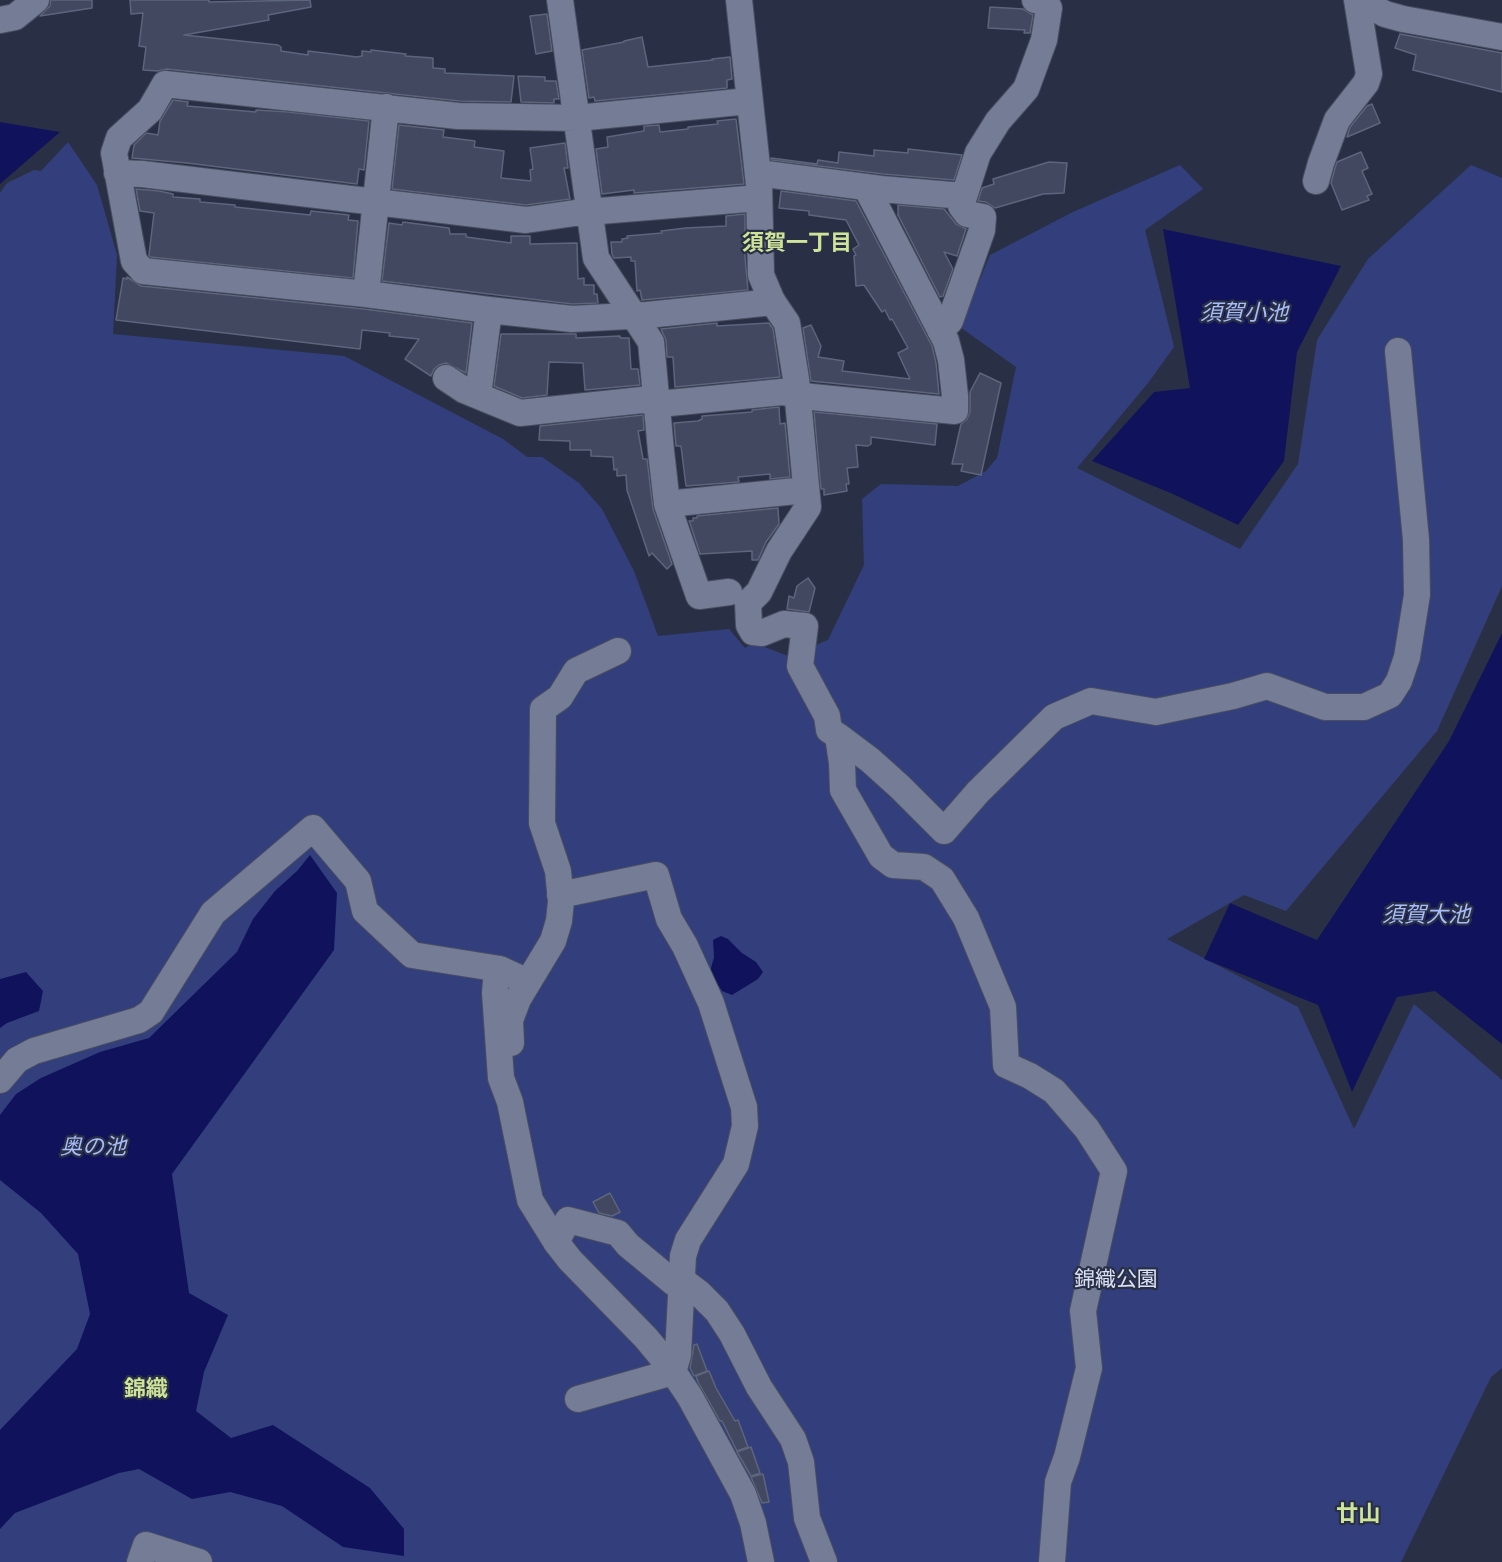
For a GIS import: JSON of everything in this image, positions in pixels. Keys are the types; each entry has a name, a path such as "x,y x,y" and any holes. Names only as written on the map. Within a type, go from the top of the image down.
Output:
{"street":[{"path":"0,20 15,17 36,0"},
{"path":"560,0 596,258 651,342 667,504 699,596 729,592"},
{"path":"739,0 758,186 761,275 773,302 787,323 808,507 779,551 759,592 748,603 749,626 753,632 762,633 783,624 805,626 800,666 827,716 829,730 870,760 944,831 978,792 1054,717 1091,700 1156,712 1233,696 1267,686 1325,707 1364,707 1390,694 1400,681 1407,657 1417,595 1416,540 1398,351"},
{"path":"940,330 950,321 982,230 982,217 967,214 961,206 978,153 998,121 1026,89 1044,40 1049,8 1045,2 1035,0"},
{"path":"1358,0 1385,14 1403,19 1502,36"},
{"path":"1316,181 1337,120 1366,83 1369,74 1358,0"},
{"path":"749,101 576,118 458,116 165,84 150,110 119,138 114,153 134,261 143,272 366,294 572,319 773,302"},
{"path":"366,294 386,107"},
{"path":"117,173 142,174 526,220 758,186 866,188 963,196"},
{"path":"446,378 464,390 520,413 642,400 669,403 782,392 955,411 956,396 946,341 866,188"},
{"path":"478,395 489,310"},
{"path":"667,504 806,490"},
{"path":"510,1102 512,1086 510,1020 518,999 553,941 559,921 558,872 542,823 543,709 560,697 576,671 618,651"},
{"path":"838,736 843,790 881,856 894,865 924,867 942,879 966,918 1003,1008 1006,1065 1054,1091 1088,1128 1114,1171 1083,1311 1089,1368 1067,1457 1058,1482 1052,1562"},
{"path":"0,1080 17,1060 34,1051 139,1020 151,1012 213,914 313,828 358,881 365,911 412,955 497,969 528,982"},
{"path":"560,895 656,875 669,919 685,946 711,1003 744,1107 745,1126 736,1164 688,1240 683,1256 678,1356 673,1372"},
{"path":"497,969 495,993 501,1078 510,1102 530,1200 570,1260 624,1314 673,1372 690,1398 743,1494 753,1523 761,1562"},
{"path":"556,1242 568,1220 618,1233 628,1245 674,1283 687,1284 717,1311 732,1334 759,1387 793,1439 801,1462 807,1518 824,1562"},
{"path":"578,1399 673,1372"},
{"path":"140,1562 146,1545 199,1562"}],"green space":[{"name":"錦織公園","path":"68,142 97,185 117,255 113,334 344,356 503,439 527,457 542,457 579,483 602,509 634,571 658,636 729,629 745,648 754,643 788,656 828,640 864,565 862,499 881,484 958,486 986,471 997,458 1016,367 960,327 990,255 1073,212 1180,165 1203,189 1145,230 1174,347 1148,383 1077,468 1240,549 1298,464 1317,340 1368,259 1471,165 1502,178 1502,586 1437,731 1286,911 1244,895 1167,939 1298,1007 1354,1129 1414,1004 1502,1080 1502,1368 1491,1377 1401,1562 0,1562 0,193 7,183 34,170 41,171"}],"water":[{"path":"0,122 60,132 0,184"},
{"name":"須賀小池","path":"1163,229 1341,266 1297,352 1284,461 1238,525 1173,494 1092,461 1154,392 1190,388"},
{"name":"須賀大池","path":"1502,633 1502,1044 1435,991 1397,997 1352,1092 1318,1005 1204,959 1230,903 1317,940 1449,741"},
{"name":"奥の池","path":"310,855 337,893 334,950 172,1174 189,1293 228,1315 204,1372 196,1411 231,1438 273,1425 370,1488 404,1529 404,1556 343,1547 282,1506 230,1492 192,1499 139,1469 119,1473 15,1513 0,1529 0,1430 77,1349 90,1314 78,1254 41,1213 0,1180 0,1115 16,1094 41,1078 100,1052 149,1038 237,952 253,919 275,891 297,871"},
{"path":"721,936 756,962 763,972 758,979 732,995 722,991 711,974 714,957 713,940"},
{"path":"26,972 43,991 39,1011 0,1028 0,979"}],"building":[{"path":"51,0 92,0 92,8 40,16 50,6"},
{"path":"130,0 209,0 209,2 310,0 311,7 268,15 269,20 184,35 278,45 281,51 308,55 308,51 357,57 362,56 362,51 371,52 371,50 433,58 433,68 445,69 445,73 514,76 511,102 459,101 167,69 143,70 146,47 139,46 143,13 131,14"},
{"path":"990,7 1023,9 1033,15 1030,33 1024,33 1025,30 988,28"},
{"path":"547,14 552,51 536,54 530,16"},
{"path":"1400,34 1502,53 1502,92 1413,70 1416,55 1395,48"},
{"path":"642,37 648,67 730,57 732,79 727,80 727,88 595,101 594,97 589,98 582,50"},
{"path":"518,76 545,77 545,81 556,81 559,99 554,99 554,103 521,102"},
{"path":"173,100 188,102 187,106 256,112 256,110 288,112 369,121 364,170 359,169 357,184 132,158 134,145 146,133 158,135 160,121"},
{"path":"1372,104 1380,123 1347,137 1350,127 1367,106"},
{"path":"736,119 744,184 602,194 596,149 608,147 607,137 644,131 644,126 659,125 660,132 718,124 717,121"},
{"path":"399,125 444,130 443,137 475,141 474,147 504,151 501,178 531,181 530,170 533,169 530,148 565,143 568,168 564,168 570,199 526,205 392,189"},
{"path":"908,149 962,155 954,180 771,160 771,158 817,164 818,160 838,163 839,152 874,156 874,150 908,153"},
{"path":"1361,152 1368,168 1362,171 1372,194 1367,196 1369,200 1342,210 1331,183 1335,168 1337,162"},
{"path":"1049,162 1067,163 1064,193 1043,194 995,208 986,202 978,201 982,188 994,184 993,179"},
{"path":"136,189 159,191 173,194 173,197 200,199 200,202 235,205 235,207 310,215 311,211 349,215 348,220 358,221 353,278 150,257 154,213 140,211"},
{"path":"781,191 856,201 932,346 939,394 811,381 803,328 811,325 821,346 818,357 844,361 842,371 910,379 898,353 908,348 885,310 882,312 864,285 856,286 854,256 856,255 853,249 859,245 846,220 809,215 809,211 779,208"},
{"path":"898,205 944,209 956,224 966,229 957,256 944,252 953,269 943,296 940,297 898,215"},
{"path":"745,214 744,246 748,290 642,300 640,290 637,291 635,261 631,261 631,257 614,258 612,254 611,242 622,242 622,239 628,238 627,236 686,228 726,226 726,216"},
{"path":"403,222 449,228 450,234 466,234 466,237 511,243 511,236 530,236 530,244 577,243 578,279 584,278 584,285 594,285 594,294 597,294 598,303 572,304 382,281 389,223 402,225"},
{"path":"127,277 141,286 364,309 472,323 466,373 446,363 434,369 431,376 405,359 419,339 389,336 390,333 362,330 360,349 116,320 123,278 127,279"},
{"path":"717,323 717,326 769,323 773,329 780,377 675,387 673,357 667,357 666,340 661,329"},
{"path":"501,334 576,334 576,338 620,336 620,338 629,338 631,369 638,369 640,385 585,390 583,363 549,362 547,395 522,398 494,386"},
{"path":"980,373 1001,383 981,475 961,471 963,464 952,464 961,424 970,412 970,392"},
{"path":"779,407 780,424 785,423 790,477 770,479 770,474 738,477 739,482 686,486 681,446 676,446 674,423 698,421 702,419 702,416 752,412 752,410"},
{"path":"814,412 937,424 935,445 871,437 871,444 868,446 856,445 858,467 847,468 849,484 846,484 847,491 824,495 824,489 821,489"},
{"path":"643,415 644,430 638,431 643,459 647,459 653,509 672,564 667,569 652,553 649,556 627,490 626,475 617,476 613,457 591,456 591,450 570,450 570,441 539,440 540,426"},
{"path":"778,508 779,524 766,542 758,560 752,560 752,551 700,554 689,521 693,521 693,518"},
{"path":"808,578 815,588 809,612 787,609 789,596 794,598 797,586"},
{"path":"610,1193 620,1212 612,1216 599,1213 593,1202"},
{"path":"697,1344 707,1371 694,1376 690,1368 694,1345"},
{"path":"709,1371 735,1421 738,1420 748,1447 737,1451 698,1382 696,1376"},
{"path":"751,1447 760,1473 751,1476 737,1452"},
{"path":"763,1474 769,1502 762,1503 751,1477"}],"district":[{"name":"須賀一丁目","path":"797,243"},
{"name":"錦織","path":"146,1389"},
{"name":"廿山","path":"1358,1514"}]}
